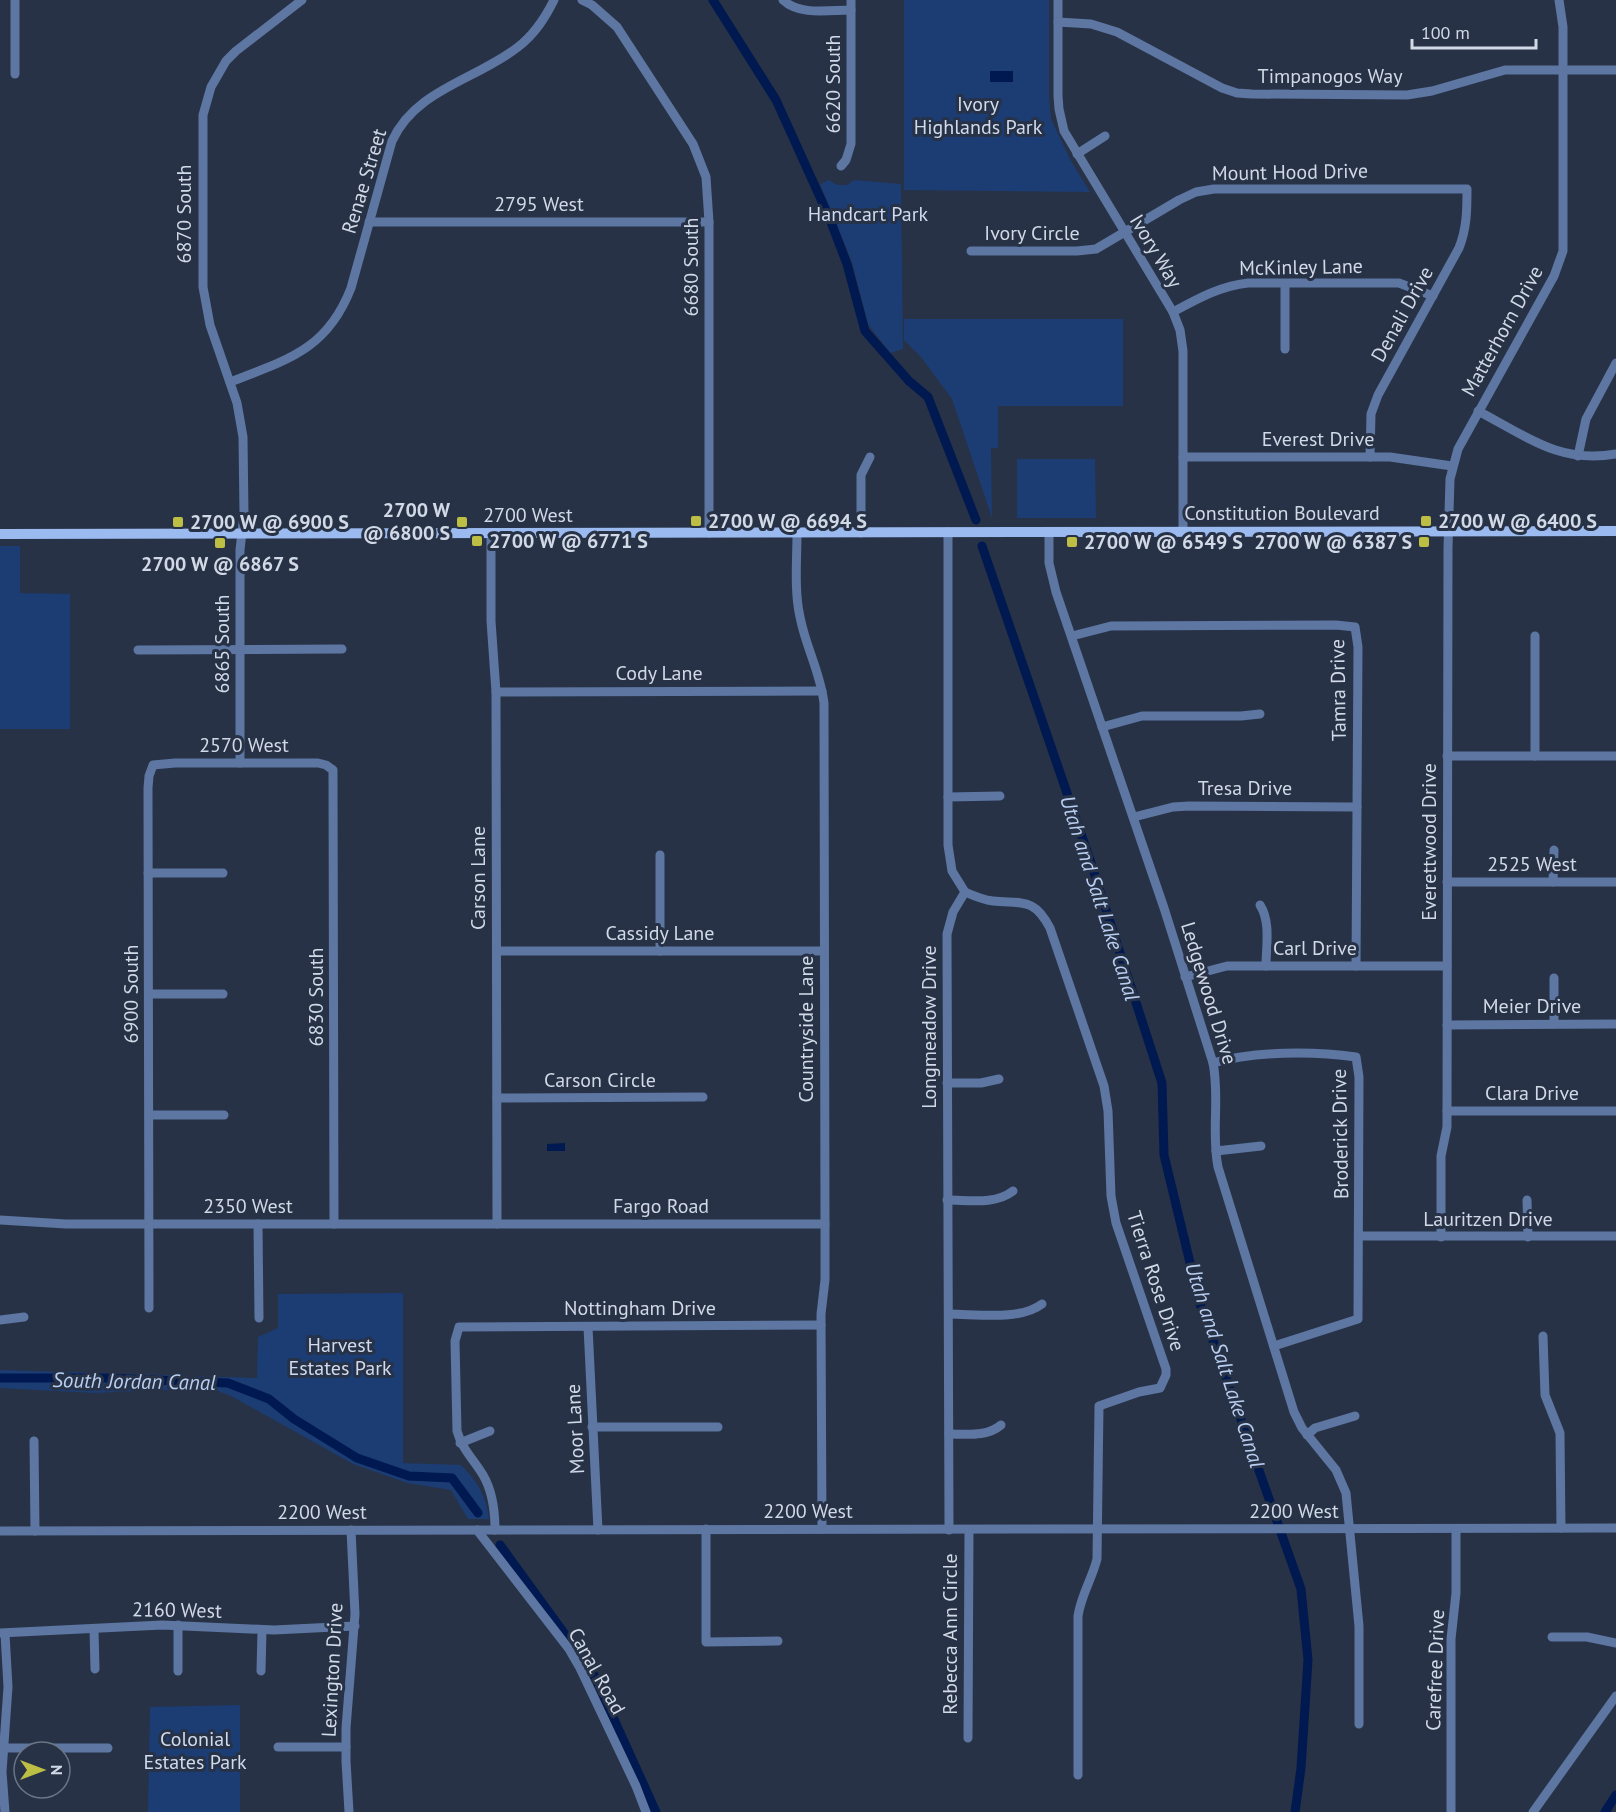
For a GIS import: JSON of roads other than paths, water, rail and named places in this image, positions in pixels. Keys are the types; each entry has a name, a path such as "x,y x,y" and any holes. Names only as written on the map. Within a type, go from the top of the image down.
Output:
{"main road":[{"name":"Constitution Boulevard","path":"948,532 1616,531"},
{"name":"2700 West","path":"0,534 948,532"}],"street":[{"path":"15,0 15,74"},
{"name":"6870 South","path":"230,382 210,325 203,287 203,115 211,87 226,61 302,0"},
{"name":"Renae Street","path":"230,382 311,346 335,322 351,288 392,141 401,124 411,112 431,96 517,48 533,34 554,0"},
{"name":"6680 South","path":"582,0 592,5 617,27 684,129 700,159 706,177 709,196 709,533"},
{"path":"783,0 796,9 851,10"},
{"name":"6620 South","path":"841,166 846,160 851,144 851,0"},
{"name":"Ivory Way","path":"1058,0 1059,109 1064,131 1173,312 1180,330 1183,351 1183,531"},
{"name":"Matterhorn Drive","path":"1448,531 1452,466 1458,448 1554,276 1563,250 1563,20 1559,0"},
{"name":"Timpanogos Way","path":"1058,22 1103,26 1222,88 1237,93 1407,95 1432,91 1505,70 1616,70"},
{"path":"1077,154 1105,136"},
{"name":"Mount Hood Drive","path":"1124,233 1179,200 1196,192 1214,189 1467,189"},
{"name":"Denali Drive","path":"1370,457 1371,414 1378,395 1460,248 1465,233 1467,189"},
{"name":"2795 West","path":"369,222 709,222"},
{"name":"Ivory Circle","path":"970,251 1087,251 1102,247 1124,233"},
{"name":"McKinley Lane","path":"1173,312 1216,290 1232,285 1399,283 1433,296"},
{"path":"1285,284 1285,350"},
{"path":"1578,456 1587,420 1616,363"},
{"name":"6865 South","path":"230,382 239,411 243,437 244,514 240,550 240,763"},
{"path":"1478,411 1561,453 1598,457 1616,454"},
{"path":"861,533 861,475 870,457"},
{"name":"Everest Drive","path":"1183,457 1410,458 1452,466"},
{"name":"Everettwood Drive","path":"1441,1237 1442,1151 1447,1127 1448,531"},
{"path":"948,532 949,859 955,877 965,891"},
{"name":"Ledgewood Drive","path":"1049,532 1050,573 1134,817 1213,1063 1216,1083 1218,1167 1294,1412 1307,1435 1336,1470 1346,1493 1359,1626 1359,1724"},
{"name":"Carson Lane","path":"491,533 491,621 496,692 497,1224"},
{"name":"Countryside Lane","path":"797,533 799,615 818,671 822,691 825,1224 825,1280 821,1325 822,1529"},
{"name":"Tamra Drive","path":"1072,636 1111,626 1336,625 1355,627 1358,646 1356,966"},
{"path":"1535,636 1535,756"},
{"path":"138,650 342,649"},
{"name":"Cody Lane","path":"496,692 822,691"},
{"path":"1102,727 1142,717 1260,714"},
{"path":"1448,756 1616,756"},
{"name":"2570 West","path":"153,765 162,763 318,764 326,765 333,770"},
{"name":"6900 South","path":"149,1308 148,873 149,776 153,765"},
{"name":"6830 South","path":"333,770 334,1224"},
{"path":"948,797 1000,796"},
{"name":"Tresa Drive","path":"1134,817 1173,807 1189,806 1357,807"},
{"path":"1553,882 1554,850"},
{"path":"660,855 660,951"},
{"path":"148,873 223,873"},
{"name":"2525 West","path":"1447,882 1616,882"},
{"name":"Longmeadow Drive","path":"949,1530 946,934 953,912 965,891"},
{"name":"Tierra Rose Drive","path":"965,891 986,900 1016,901 1033,906 1043,914 1050,928 1104,1086 1108,1111 1111,1196 1116,1222 1166,1369 1166,1375 1160,1388 1139,1392 1099,1406 1097,1559 1095,1570 1082,1594 1078,1616 1078,1775"},
{"path":"1260,905 1266,926 1266,966"},
{"name":"Cassidy Lane","path":"497,951 823,951"},
{"name":"Carl Drive","path":"1185,977 1227,966 1447,966"},
{"path":"1554,978 1554,1024"},
{"path":"149,994 224,994"},
{"name":"Meier Drive","path":"1447,1025 1616,1024"},
{"name":"Broderick Drive","path":"1213,1063 1240,1056 1263,1054 1356,1057 1359,1077 1358,1319 1274,1346"},
{"path":"947,1083 981,1083 999,1079"},
{"name":"Carson Circle","path":"497,1098 702,1097"},
{"name":"Clara Drive","path":"1447,1111 1616,1111"},
{"path":"149,1115 224,1115"},
{"path":"1216,1150 1261,1146"},
{"path":"947,1200 995,1200 1013,1191"},
{"path":"1527,1200 1528,1237"},
{"name":"2350 West","path":"0,1220 66,1224 497,1224"},
{"path":"258,1224 259,1318"},
{"name":"Fargo Road","path":"497,1224 825,1224"},
{"name":"Lauritzen Drive","path":"1359,1236 1616,1236"},
{"path":"949,1314 1022,1314 1034,1311 1042,1304"},
{"path":"0,1320 24,1317"},
{"name":"Nottingham Drive","path":"460,1443 455,1410 455,1341 459,1327 821,1325"},
{"name":"Moor Lane","path":"588,1327 598,1530"},
{"path":"1543,1336 1545,1395 1560,1433 1561,1528"},
{"path":"1307,1435 1315,1428 1355,1416"},
{"path":"949,1434 986,1433 1002,1425"},
{"path":"592,1427 718,1427"},
{"path":"490,1431 460,1443 487,1483 494,1505 495,1530"},
{"path":"34,1441 35,1531"},
{"name":"2200 West","path":"0,1531 1616,1528"},
{"path":"706,1529 706,1642 778,1641"},
{"name":"Carefree Drive","path":"1451,1812 1451,1639 1456,1593 1456,1529"},
{"name":"Lexington Drive","path":"349,1812 346,1747 355,1626 351,1530"},
{"name":"Canal Road","path":"477,1530 569,1649 636,1786 646,1812"},
{"name":"Rebecca Ann Circle","path":"968,1738 969,1530"},
{"path":"178,1625 178,1671"},
{"name":"2160 West","path":"3,1634 178,1625 262,1630 355,1626"},
{"path":"94,1629 95,1669"},
{"path":"261,1671 262,1630"},
{"path":"3,1634 8,1687 2,1772 4,1812"},
{"path":"1552,1637 1587,1637 1616,1644"},
{"path":"1533,1812 1616,1696"},
{"path":"278,1747 346,1747"},
{"path":"4,1748 108,1748"}],"waterway":[{"name":"Utah and Salt Lake Canal","path":"713,0 776,100 829,217 847,264 865,331 909,381 928,397 976,520"},
{"name":"Utah and Salt Lake Canal","path":"982,546 1090,860 1162,1083 1164,1155 1200,1304 1301,1589 1308,1660 1301,1768 1295,1812"},
{"name":"South Jordan Canal","path":"0,1378 106,1378 228,1383 269,1399 294,1419 357,1458 409,1476 452,1478 478,1513"},
{"name":"South Jordan Canal","path":"500,1545 593,1673 656,1812"},
{"name":"Utah and Salt Lake Canal","path":"1605,1812 1616,1795"}],"place":[{"name":"2700 W @ 6694 S","path":"696,521"},
{"name":"2700 W @ 6400 S","path":"1426,521"},
{"name":"2700 W @ 6900 S","path":"178,522"},
{"name":"2700 W @ 6800 S","path":"462,522"},
{"name":"2700 W @ 6771 S","path":"477,541"},
{"name":"2700 W @ 6549 S","path":"1072,542"},
{"name":"2700 W @ 6387 S","path":"1424,542"},
{"name":"2700 W @ 6867 S","path":"220,543"}],"park label":[{"name":"Ivory Highlands Park","path":"978,116"},
{"name":"Handcart Park","path":"868,214"},
{"name":"Harvest Estates Park","path":"340,1356"},
{"name":"Colonial Estates Park","path":"195,1750"}]}
